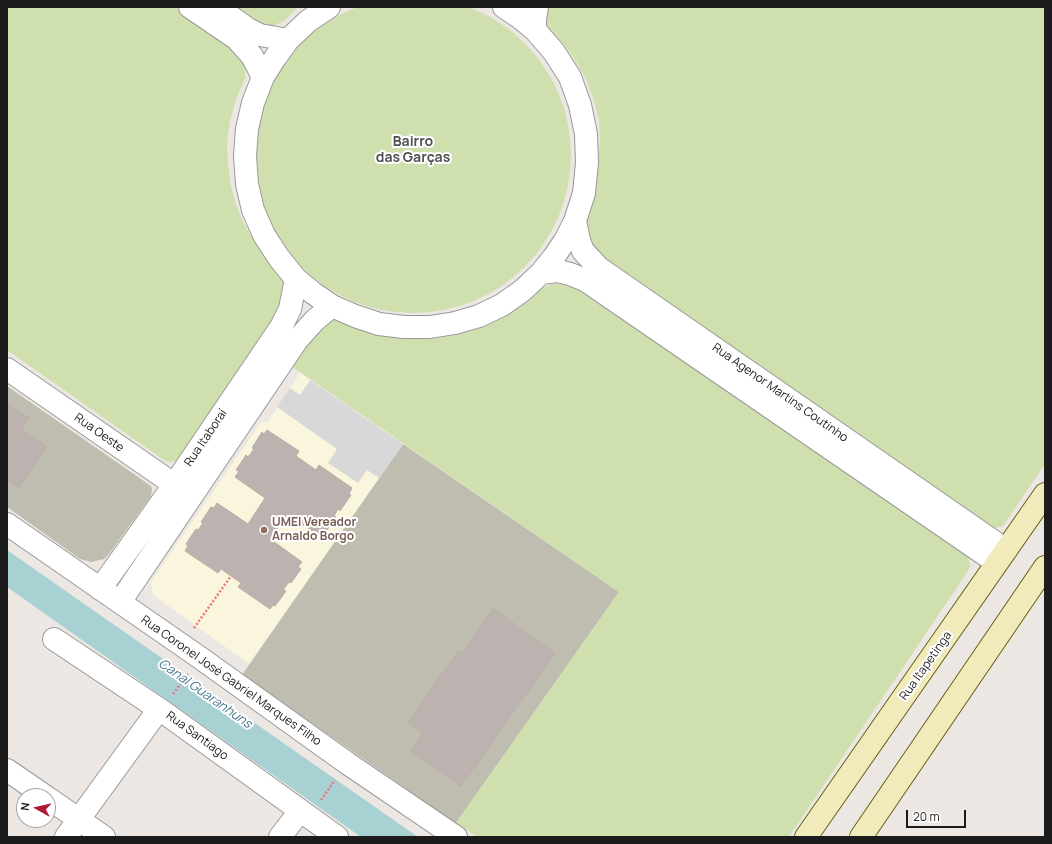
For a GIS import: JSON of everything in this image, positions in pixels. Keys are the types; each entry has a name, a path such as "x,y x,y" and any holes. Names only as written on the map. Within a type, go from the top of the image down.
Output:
{"street":[{"path":"190,7 238,39 252,56 263,78"},
{"path":"218,7 248,29 260,35 288,40"},
{"path":"328,7 308,21 288,40 274,58 263,78 253,103 247,129 245,156 247,184 254,210 264,235 279,258 296,279 332,306 379,324 404,327 430,327 479,316 502,305 523,290 541,273 566,240 575,221 584,193 587,163 586,134 580,105 570,78 554,52 535,30 504,7"},
{"path":"535,30 537,7"},
{"name":"Rua Agenor Martins Coutinho","path":"575,221 583,252 599,268 1002,557"},
{"name":"Rua Agenor Martins Coutinho","path":"541,273 558,271 585,280 1002,557"},
{"name":"Rua Itaboraí","path":"100,589 174,485 281,327 290,309 296,279"},
{"name":"Rua Itaboraí","path":"120,602 297,340 306,329 332,306"},
{"name":"Rua Oeste","path":"7,369 192,497"},
{"name":"Rua Itapetinga","path":"806,837 1045,494"},
{"name":"Rua Coronel José Gabriel Marques Filho","path":"7,524 181,644 347,763 456,837"},
{"path":"861,837 1045,567"},
{"name":"Rua Santiago","path":"54,638 165,703 309,808 337,837"},
{"path":"66,837 165,703"},
{"path":"7,770 33,788"},
{"path":"56,803 104,837"},
{"path":"280,837 309,808"}],"path":[{"path":"181,644 231,576"},
{"path":"165,703 188,674"},
{"path":"309,808 337,778"}],"shaded area":[{"name":"UMEI Vereador Arnaldo Borgo","path":"300,373 403,444 249,664 153,595 151,582 261,422 268,422"},
{"path":"310,380 403,444 379,478 367,470 358,483 328,463 337,449 277,407 290,388 300,395"},
{"path":"7,386 151,486 151,496 104,559 91,562 80,559 7,507"},
{"path":"403,444 619,592 456,823 242,675"}],"green space":[{"path":"413,-3 444,0 473,9 501,24 525,43 544,67 559,95 568,124 571,155 568,186 559,215 544,243 525,267 501,286 473,301 444,310 413,313 382,310 353,301 325,286 301,267 282,243 267,215 258,186 255,155 258,124 267,95 282,67 301,43 325,24 353,9 382,0"},
{"path":"7,7 178,7 225,39 245,64 245,79 236,99 230,121 227,142 231,186 236,205 243,222 264,254 286,280 287,302 180,459 175,461 169,462 164,460 7,350"},
{"path":"226,7 298,7 284,21 267,27"},
{"path":"544,7 1045,7 1045,464 1003,526 992,529 597,259 582,230 597,178 600,140 599,121 587,81 565,46 550,31 546,23"},
{"path":"553,284 570,286 578,290 965,551 968,556 970,566 968,571 789,837 478,837 456,823 619,592 291,366 317,328 332,320 340,320 391,336 431,339 450,336 468,332 502,317 537,290"}],"water":[{"name":"Canal Guaranhuns","path":"7,550 418,837 361,837 7,587"}],"building":[{"path":"7,403 29,418 21,430 46,446 19,487 7,480"},
{"path":"267,430 299,451 296,456 316,470 319,465 352,488 349,494 351,495 340,511 338,509 334,516 336,517 325,533 323,531 320,536 287,514 270,539 302,562 298,567 301,569 291,583 289,582 283,590 286,591 275,606 273,605 270,609 238,587 241,583 221,569 218,573 185,551 188,546 186,544 196,529 198,530 203,523 201,522 211,507 214,508 217,503 248,524 265,498 235,477 239,471 236,470 246,455 248,457 254,449 252,448 262,432 264,434"},
{"path":"493,609 555,653 461,786 411,751 423,733 408,722 459,650 463,653"}],"place":[{"name":"UMEI Vereador Arnaldo Borgo","path":"264,530"}],"district":[{"name":"Bairro das Garças","path":"413,150"}]}
